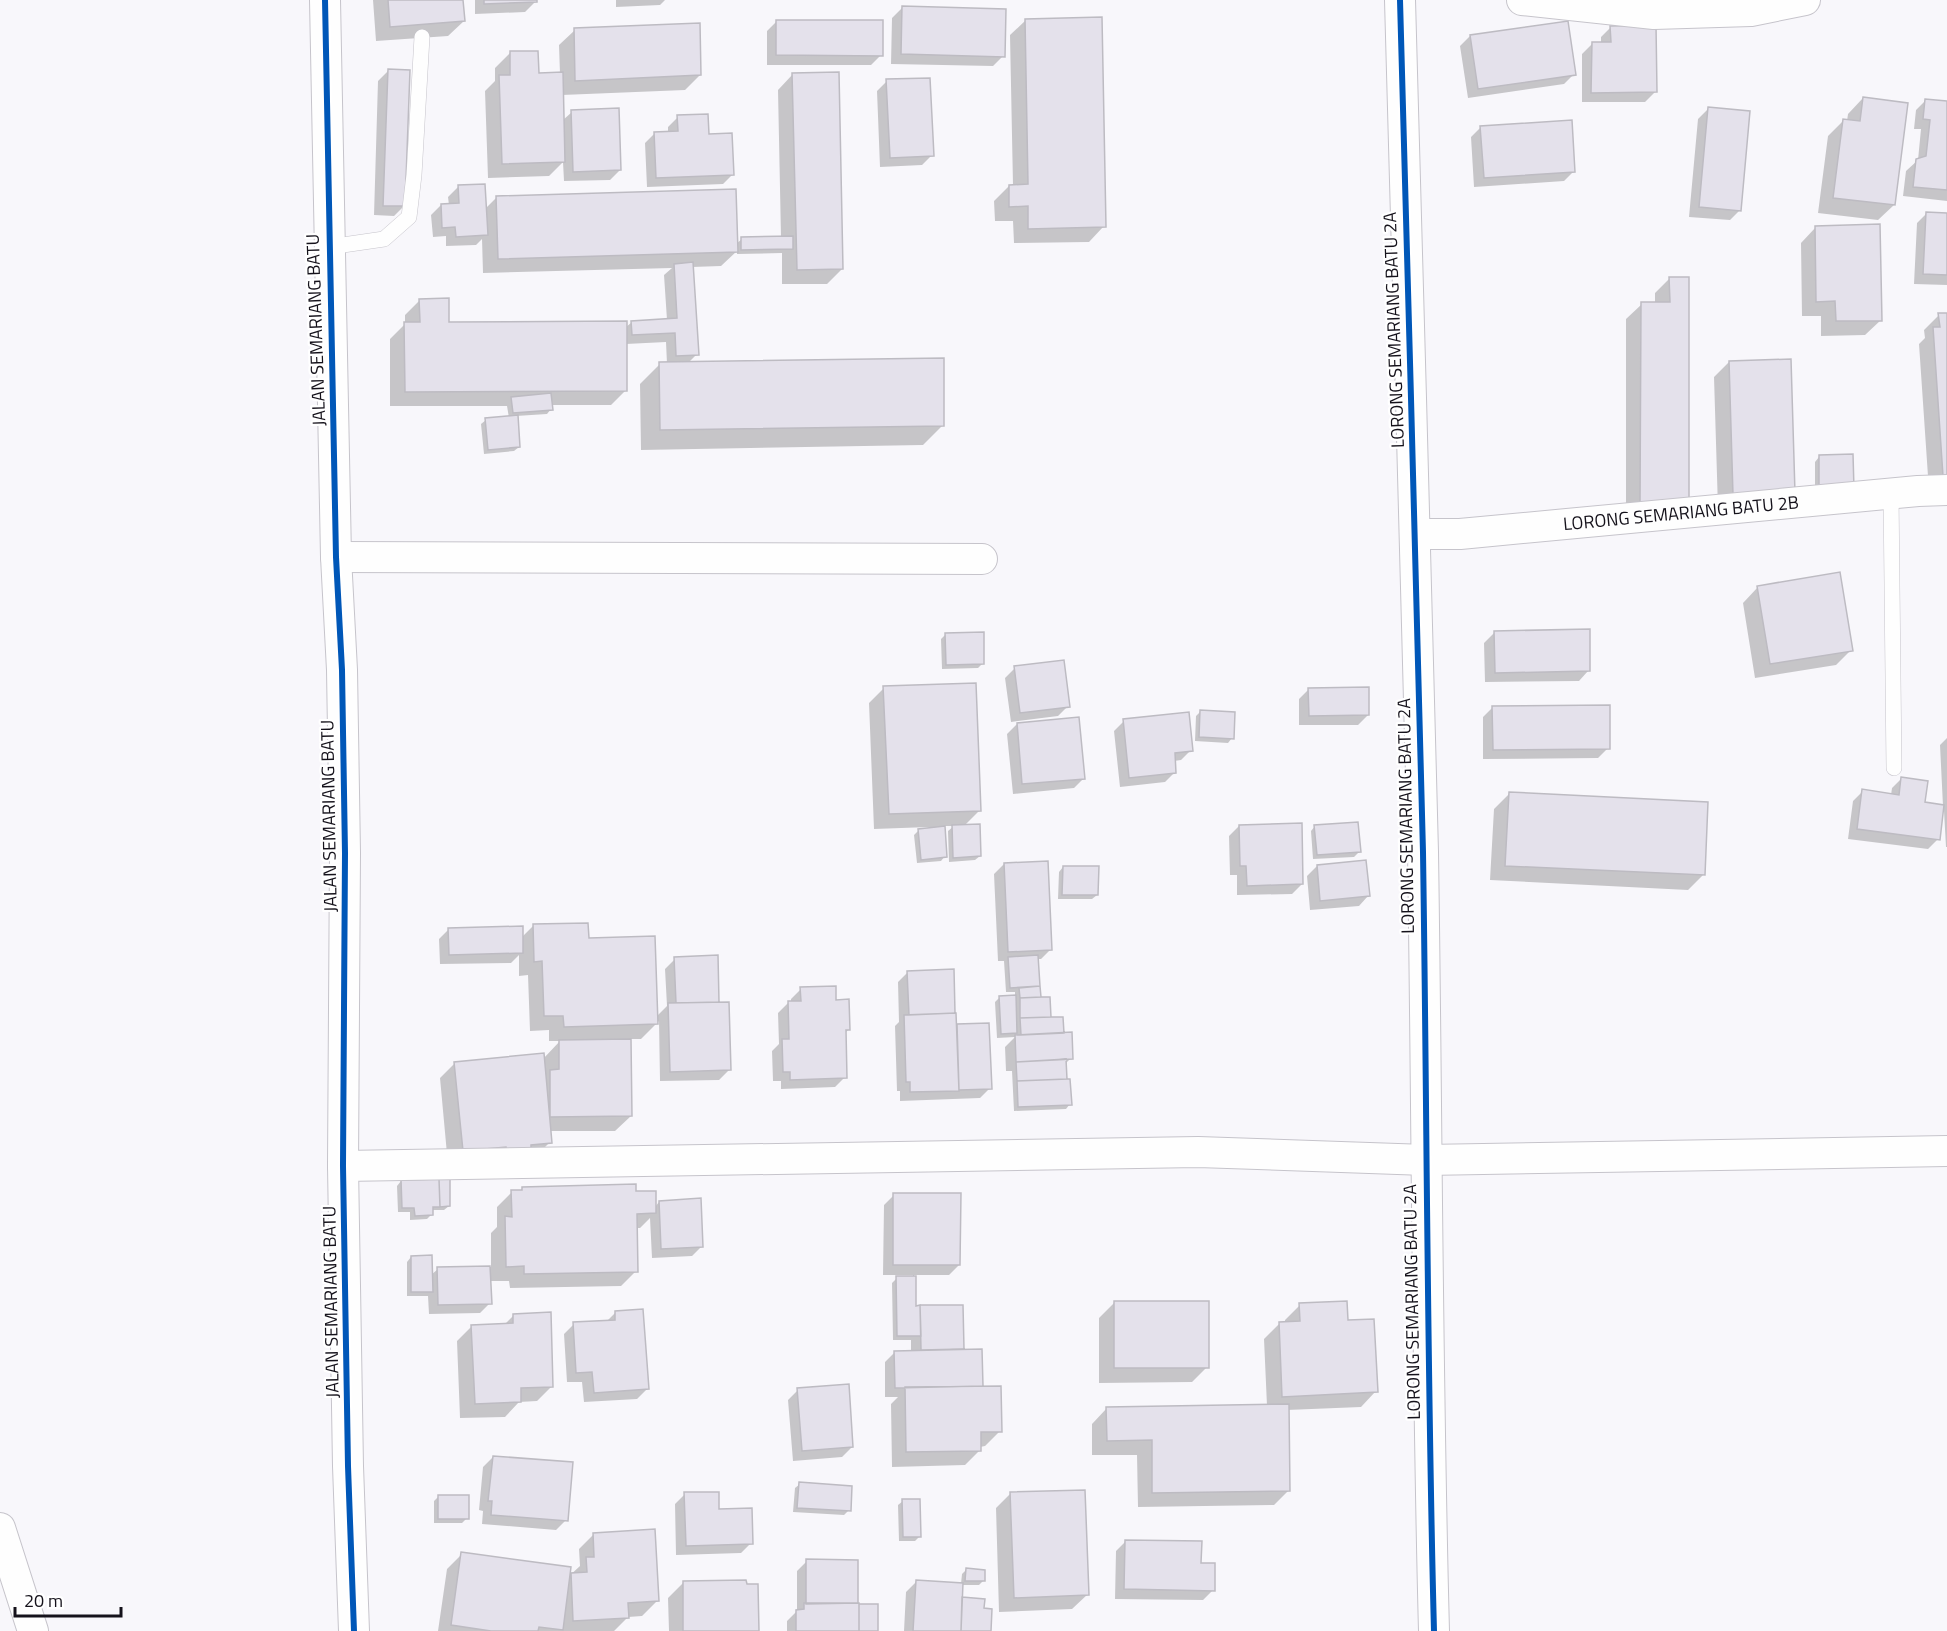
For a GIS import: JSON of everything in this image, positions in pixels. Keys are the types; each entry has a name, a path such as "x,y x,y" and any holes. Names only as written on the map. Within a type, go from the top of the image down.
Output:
{"street":[{"name":"JALAN SEMARIANG BATU","path":"325,0 336,557 342,670 345,853 343,1166 348,1454 354,1631"},
{"name":"LORONG SEMARIANG BATU 2A","path":"1400,0 1423,853 1429,1468 1434,1631"},
{"path":"1522,0 1654,14 1751,11 1805,0"},
{"name":"LORONG SEMARIANG BATU 2B","path":"1415,534 1460,534 1891,493 1947,490"},
{"path":"336,557 982,559"},
{"path":"343,1166 1198,1152 1426,1160 1947,1151"},
{"path":"0,1528 33,1631"}],"lane":[{"path":"329,247 384,239 409,217 414,175 422,37"},
{"path":"1891,493 1894,768"}],"building":[{"path":"388,0 463,0 465,21 390,27"},
{"path":"484,0 537,0 537,2 484,4"},
{"path":"902,6 1006,9 1005,57 901,54"},
{"path":"1102,17 1106,227 1028,229 1028,206 1009,207 1009,185 1028,184 1025,19"},
{"path":"776,20 883,20 883,56 776,55"},
{"path":"1568,21 1576,75 1478,89 1470,35"},
{"path":"700,23 701,75 575,81 574,28"},
{"path":"1656,25 1657,92 1591,93 1592,42 1611,42 1610,26"},
{"path":"510,51 538,51 539,73 563,72 565,162 502,164 499,75 510,75"},
{"path":"388,69 410,70 405,206 383,206"},
{"path":"839,72 843,269 797,270 792,73"},
{"path":"930,78 934,156 890,158 886,79"},
{"path":"1863,97 1908,103 1895,205 1833,198 1843,119 1860,121"},
{"path":"1925,99 1947,101 1947,190 1913,187 1916,159 1926,156 1930,120 1923,119"},
{"path":"1708,107 1750,111 1741,211 1699,207"},
{"path":"619,108 621,170 573,172 571,110"},
{"path":"708,114 709,134 732,133 734,175 656,178 654,132 678,131 677,115"},
{"path":"1572,120 1575,172 1484,178 1480,126"},
{"path":"485,184 488,235 456,237 455,227 442,228 441,204 459,203 458,185"},
{"path":"736,189 738,252 498,259 496,196"},
{"path":"1926,212 1947,213 1947,275 1923,274"},
{"path":"1880,224 1882,321 1836,321 1835,301 1816,302 1815,226"},
{"path":"793,236 793,249 741,250 741,237"},
{"path":"693,262 699,355 676,356 675,333 632,335 631,321 677,318 674,264"},
{"path":"1669,277 1689,277 1689,503 1640,503 1641,302 1670,302"},
{"path":"449,298 449,322 627,321 627,391 405,392 404,322 420,322 419,299"},
{"path":"1938,313 1947,313 1947,476 1943,476 1933,327 1940,327"},
{"path":"944,358 944,426 660,430 659,362"},
{"path":"1791,359 1795,493 1733,495 1729,361"},
{"path":"551,393 553,410 513,413 511,397"},
{"path":"518,415 520,447 488,450 485,418"},
{"path":"1853,454 1854,489 1819,489 1819,455"},
{"path":"1840,572 1853,651 1770,664 1757,586"},
{"path":"1590,629 1590,671 1495,673 1494,631"},
{"path":"984,632 984,664 946,665 945,633"},
{"path":"1064,660 1070,707 1020,713 1014,666"},
{"path":"976,683 981,811 889,814 883,686"},
{"path":"1369,687 1369,715 1309,716 1308,688"},
{"path":"1610,705 1610,749 1493,750 1492,706"},
{"path":"1200,710 1235,712 1234,739 1199,737"},
{"path":"1189,712 1193,751 1175,753 1176,773 1129,778 1123,719"},
{"path":"1079,717 1085,779 1022,784 1017,723"},
{"path":"1901,777 1928,781 1925,802 1944,805 1940,840 1857,829 1862,789 1899,795"},
{"path":"1509,792 1708,802 1705,875 1505,866"},
{"path":"1358,822 1361,852 1317,855 1314,825"},
{"path":"1302,823 1303,884 1247,886 1246,866 1240,866 1239,825"},
{"path":"980,824 981,856 953,858 952,825"},
{"path":"945,826 947,857 921,860 918,829"},
{"path":"1366,860 1370,896 1320,901 1317,865"},
{"path":"1048,861 1052,950 1008,952 1004,863"},
{"path":"1063,866 1099,866 1098,895 1062,895"},
{"path":"588,923 589,938 655,936 658,1024 564,1027 563,1016 544,1016 542,961 534,962 533,924"},
{"path":"523,926 523,953 449,955 448,928"},
{"path":"718,955 719,1002 676,1003 674,957"},
{"path":"1038,955 1040,986 1010,988 1008,957"},
{"path":"954,969 955,1013 909,1015 907,971"},
{"path":"836,986 836,1000 849,999 850,1030 846,1030 847,1078 790,1080 790,1072 783,1072 782,1039 789,1039 788,1001 801,1001 800,987"},
{"path":"1040,986 1041,997 1020,998 1019,988"},
{"path":"1016,995 1017,1033 1001,1034 999,996"},
{"path":"1050,997 1051,1017 1020,1018 1020,998"},
{"path":"729,1002 731,1070 670,1072 668,1003"},
{"path":"956,1013 959,1091 910,1092 910,1082 906,1082 904,1015"},
{"path":"1063,1017 1064,1033 1021,1035 1020,1018"},
{"path":"989,1023 992,1089 959,1090 957,1024"},
{"path":"1072,1032 1073,1059 1016,1062 1015,1035"},
{"path":"631,1039 632,1116 550,1117 550,1070 559,1069 559,1040"},
{"path":"544,1053 552,1143 531,1145 531,1152 507,1154 506,1147 463,1151 454,1062"},
{"path":"1066,1059 1067,1079 1017,1081 1016,1062"},
{"path":"1070,1079 1072,1105 1018,1107 1017,1081"},
{"path":"439,1179 450,1179 450,1206 440,1207"},
{"path":"439,1179 440,1207 433,1207 433,1215 415,1216 414,1208 402,1208 401,1180"},
{"path":"636,1184 636,1191 656,1191 656,1213 637,1214 638,1272 524,1274 524,1266 506,1267 505,1216 512,1217 511,1190 522,1190 522,1187"},
{"path":"893,1193 961,1193 960,1265 893,1265"},
{"path":"701,1198 703,1247 661,1249 659,1201"},
{"path":"432,1255 433,1292 411,1292 411,1256"},
{"path":"490,1266 492,1304 438,1305 437,1267"},
{"path":"896,1276 916,1276 916,1306 920,1305 921,1336 897,1336"},
{"path":"1114,1301 1209,1301 1209,1368 1114,1368"},
{"path":"1347,1301 1348,1320 1374,1319 1378,1392 1282,1397 1279,1322 1300,1321 1299,1303"},
{"path":"920,1305 963,1305 964,1349 921,1350"},
{"path":"643,1309 649,1389 594,1393 592,1372 576,1373 573,1322 615,1320 615,1311"},
{"path":"551,1312 553,1387 521,1388 521,1402 475,1404 471,1325 513,1323 513,1314"},
{"path":"982,1349 983,1386 895,1388 894,1351"},
{"path":"849,1384 853,1447 802,1451 797,1388"},
{"path":"1001,1386 1002,1432 981,1432 981,1451 906,1452 905,1387"},
{"path":"1289,1404 1290,1491 1152,1493 1152,1440 1107,1441 1106,1407"},
{"path":"493,1456 573,1462 568,1521 491,1515 492,1501 488,1501"},
{"path":"799,1482 852,1486 851,1511 797,1508"},
{"path":"1085,1490 1089,1595 1014,1598 1010,1492"},
{"path":"684,1492 719,1492 719,1509 752,1508 753,1544 686,1546"},
{"path":"438,1495 469,1495 469,1519 438,1519"},
{"path":"902,1499 920,1499 921,1537 903,1537"},
{"path":"655,1529 659,1601 628,1603 629,1618 573,1621 571,1573 587,1572 586,1557 594,1557 593,1533"},
{"path":"1125,1540 1202,1541 1201,1563 1215,1563 1215,1591 1124,1589"},
{"path":"461,1552 571,1567 563,1630 539,1627 538,1631 491,1631 451,1625"},
{"path":"806,1559 858,1560 858,1603 806,1604"},
{"path":"966,1568 985,1570 985,1581 965,1581"},
{"path":"746,1580 747,1584 758,1584 759,1631 683,1631 683,1581"},
{"path":"916,1580 963,1583 961,1631 913,1631"},
{"path":"962,1597 985,1599 984,1608 992,1609 991,1631 961,1631"},
{"path":"804,1603 859,1603 859,1631 796,1631 796,1610 804,1609"},
{"path":"859,1604 878,1604 878,1631 859,1631"}],"cycle path":[{"path":"325,0 336,557 342,670 345,853 343,1166 348,1466 354,1631"},
{"path":"1400,0 1421,746 1434,1631"}]}
